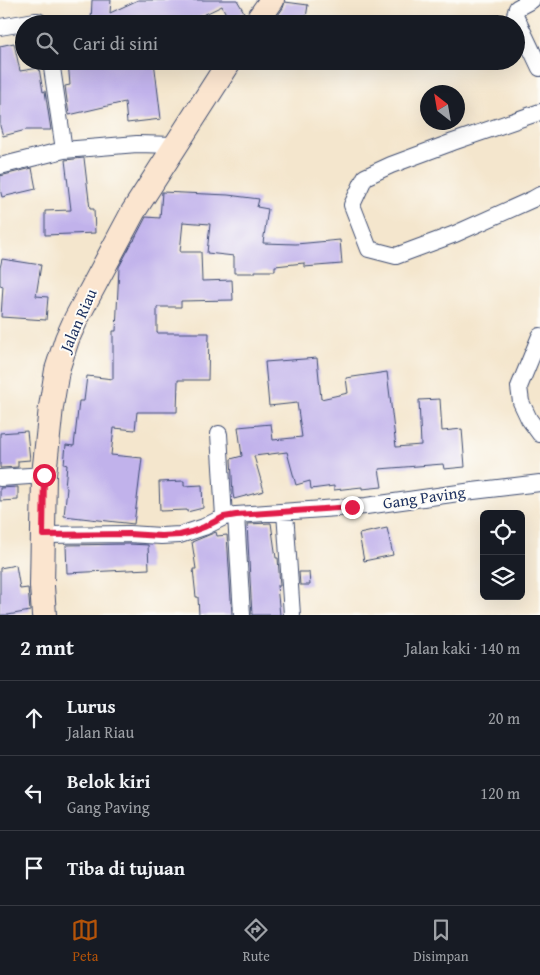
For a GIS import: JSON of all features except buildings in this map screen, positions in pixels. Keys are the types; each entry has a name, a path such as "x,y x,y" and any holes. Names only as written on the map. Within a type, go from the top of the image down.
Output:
{"main road":[{"path":"262,15 272,0"},
{"name":"Jalan Riau","path":"44,615 42,586 44,475 57,370 76,319 133,212 224,70"}],"street":[{"path":"515,15 517,8 532,0"},
{"path":"0,27 15,24"},
{"path":"525,36 540,68"},
{"path":"52,70 64,150"},
{"path":"540,112 452,142 365,177 352,205 369,249 396,256 454,234 540,195"},
{"path":"0,166 64,150 137,144 176,145"},
{"path":"540,336 519,387 521,402 529,419 540,434"},
{"path":"219,434 242,615"},
{"path":"0,478 44,475"},
{"name":"Gang Paving","path":"43,535 180,535 230,516 366,506 540,483"},
{"path":"285,512 292,615"}],"route":[{"path":"44,475 43,535 180,535 204,527 224,517 236,515 352,507"}]}
